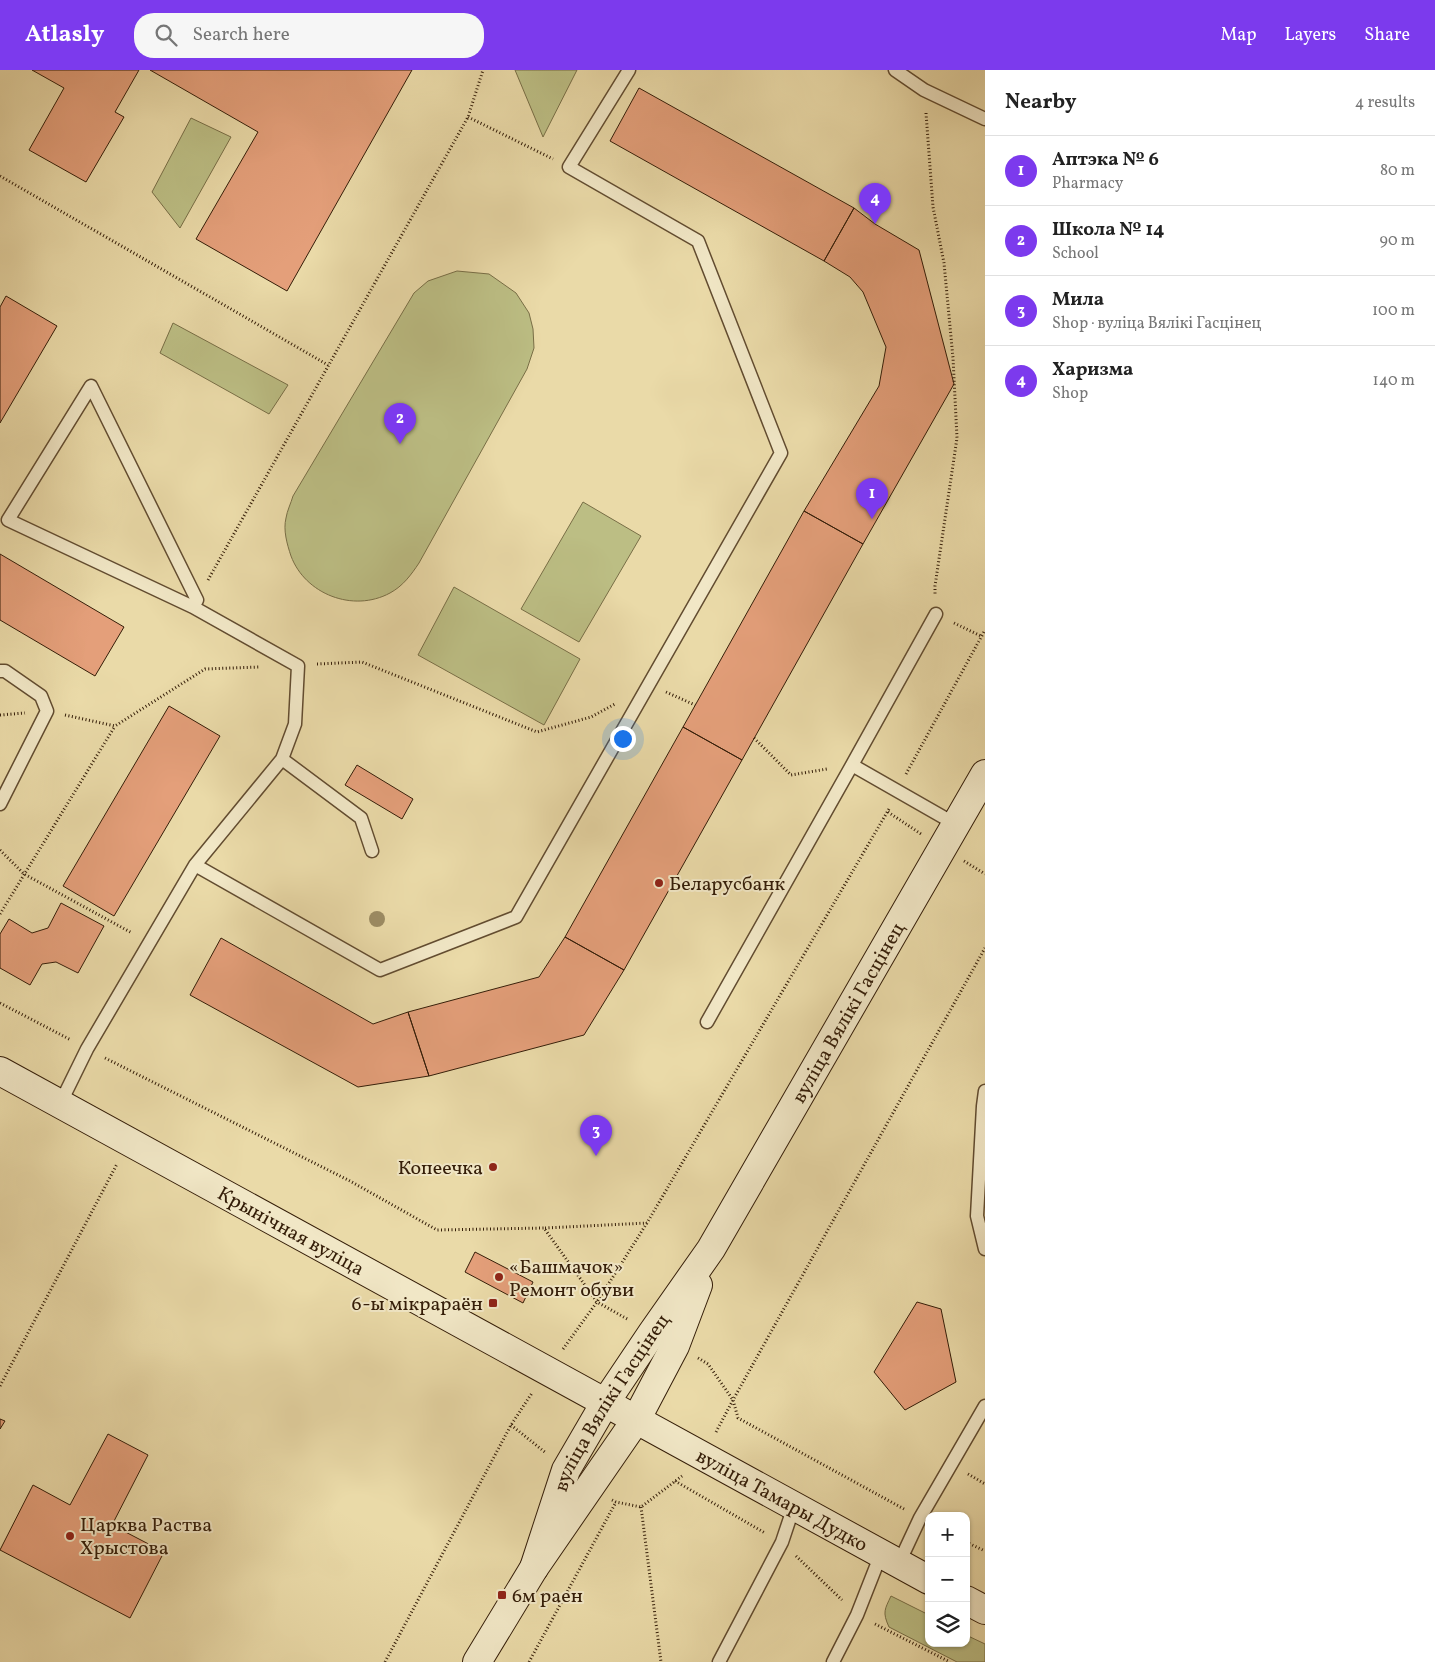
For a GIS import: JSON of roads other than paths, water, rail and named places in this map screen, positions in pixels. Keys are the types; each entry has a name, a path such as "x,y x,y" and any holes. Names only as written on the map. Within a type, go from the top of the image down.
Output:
{"main road":[{"name":"вуліца Вялікі Гасцінец","path":"477,1662 534,1568 636,1420 664,1339 711,1249 985,774"},
{"name":"Крынічная вуліца","path":"0,1071 636,1420"},
{"name":"вуліца Вялікі Гасцінец","path":"534,1568 566,1470 605,1403 664,1339"},
{"name":"вуліца Тамары Дудко","path":"636,1420 925,1578"},
{"path":"970,1602 985,1610"}],"lane":[{"path":"195,865 380,970 516,917 781,453 698,241 569,167 629,70"},
{"path":"895,70 924,90 985,119"},
{"path":"60,1104 87,1049 195,865 282,759 295,724 298,666 195,604 8,520 91,386 195,604"},
{"path":"707,1022 936,614"},
{"path":"0,671 5,671 41,696 47,711 0,804"},
{"path":"282,759 361,818 372,852"},
{"path":"852,765 957,825"},
{"path":"985,1091 977,1216 985,1249"},
{"path":"833,1662 857,1614 890,1559 920,1518 985,1406"},
{"path":"719,1662 782,1542 794,1506"}],"place":[{"name":"Харизма","path":"875,224"},
{"name":"Школа № 14","path":"400,444"},
{"name":"Аптэка № 6","path":"872,519"},
{"name":"Беларусбанк","path":"659,883"},
{"name":"Мила","path":"596,1156"},
{"name":"Копеечка","path":"493,1167"},
{"name":"«Башмачок» Ремонт обуви","path":"499,1277"},
{"name":"6-ы мікрараён","path":"493,1303"},
{"name":"Царква Раства Хрыстова","path":"70,1536"},
{"name":"6м раен","path":"502,1595"}]}
